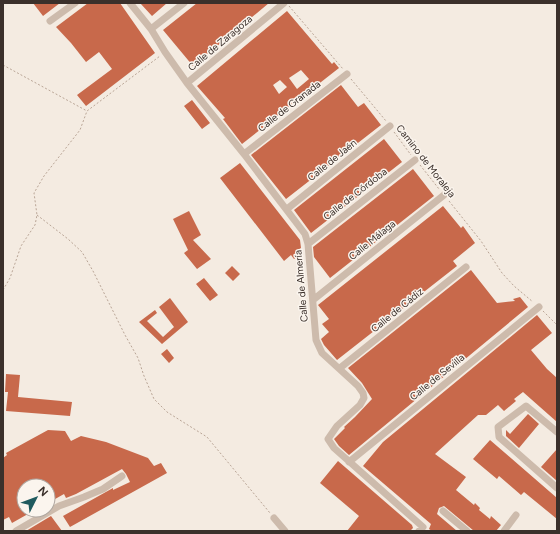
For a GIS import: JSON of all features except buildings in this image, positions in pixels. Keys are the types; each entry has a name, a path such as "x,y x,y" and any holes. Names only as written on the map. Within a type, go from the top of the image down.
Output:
{"street":[{"path":"50,21 75,3"},
{"name":"Calle de Almería","path":"130,3 151,29 165,52 188,83 305,234 308,244 316,340 322,353 358,386 363,393 364,398 360,405 337,426 328,439 334,448 421,529"},
{"path":"151,29 184,3"},
{"name":"Calle de Zaragoza","path":"188,83 285,3"},
{"name":"Calle de Granada","path":"244,154 347,74"},
{"name":"Calle de Jaén","path":"287,209 390,126"},
{"name":"Calle de Córdoba","path":"308,244 415,160"},
{"name":"Calle Málaga","path":"313,300 444,195"},
{"name":"Calle de Cádiz","path":"340,368 466,267"},
{"name":"Calle de Sevilla","path":"349,462 538,307"},
{"path":"557,432 526,406 498,427 499,437 557,488"},
{"path":"16,531 59,506 103,489 122,476"},
{"path":"443,511 467,531"},
{"path":"504,531 516,516"},
{"path":"274,518 285,531"}],"path":[{"name":"Camino de Moraleja","path":"285,3 335,59 390,126 415,160 481,241 502,273 514,286 557,325"},
{"path":"3,290 10,278 22,246 35,226 37,215 34,193 44,176 80,130 87,111 165,52"},
{"path":"3,65 87,111"},
{"path":"37,215 82,252 138,358 154,399 166,412 207,436 274,518"}]}
